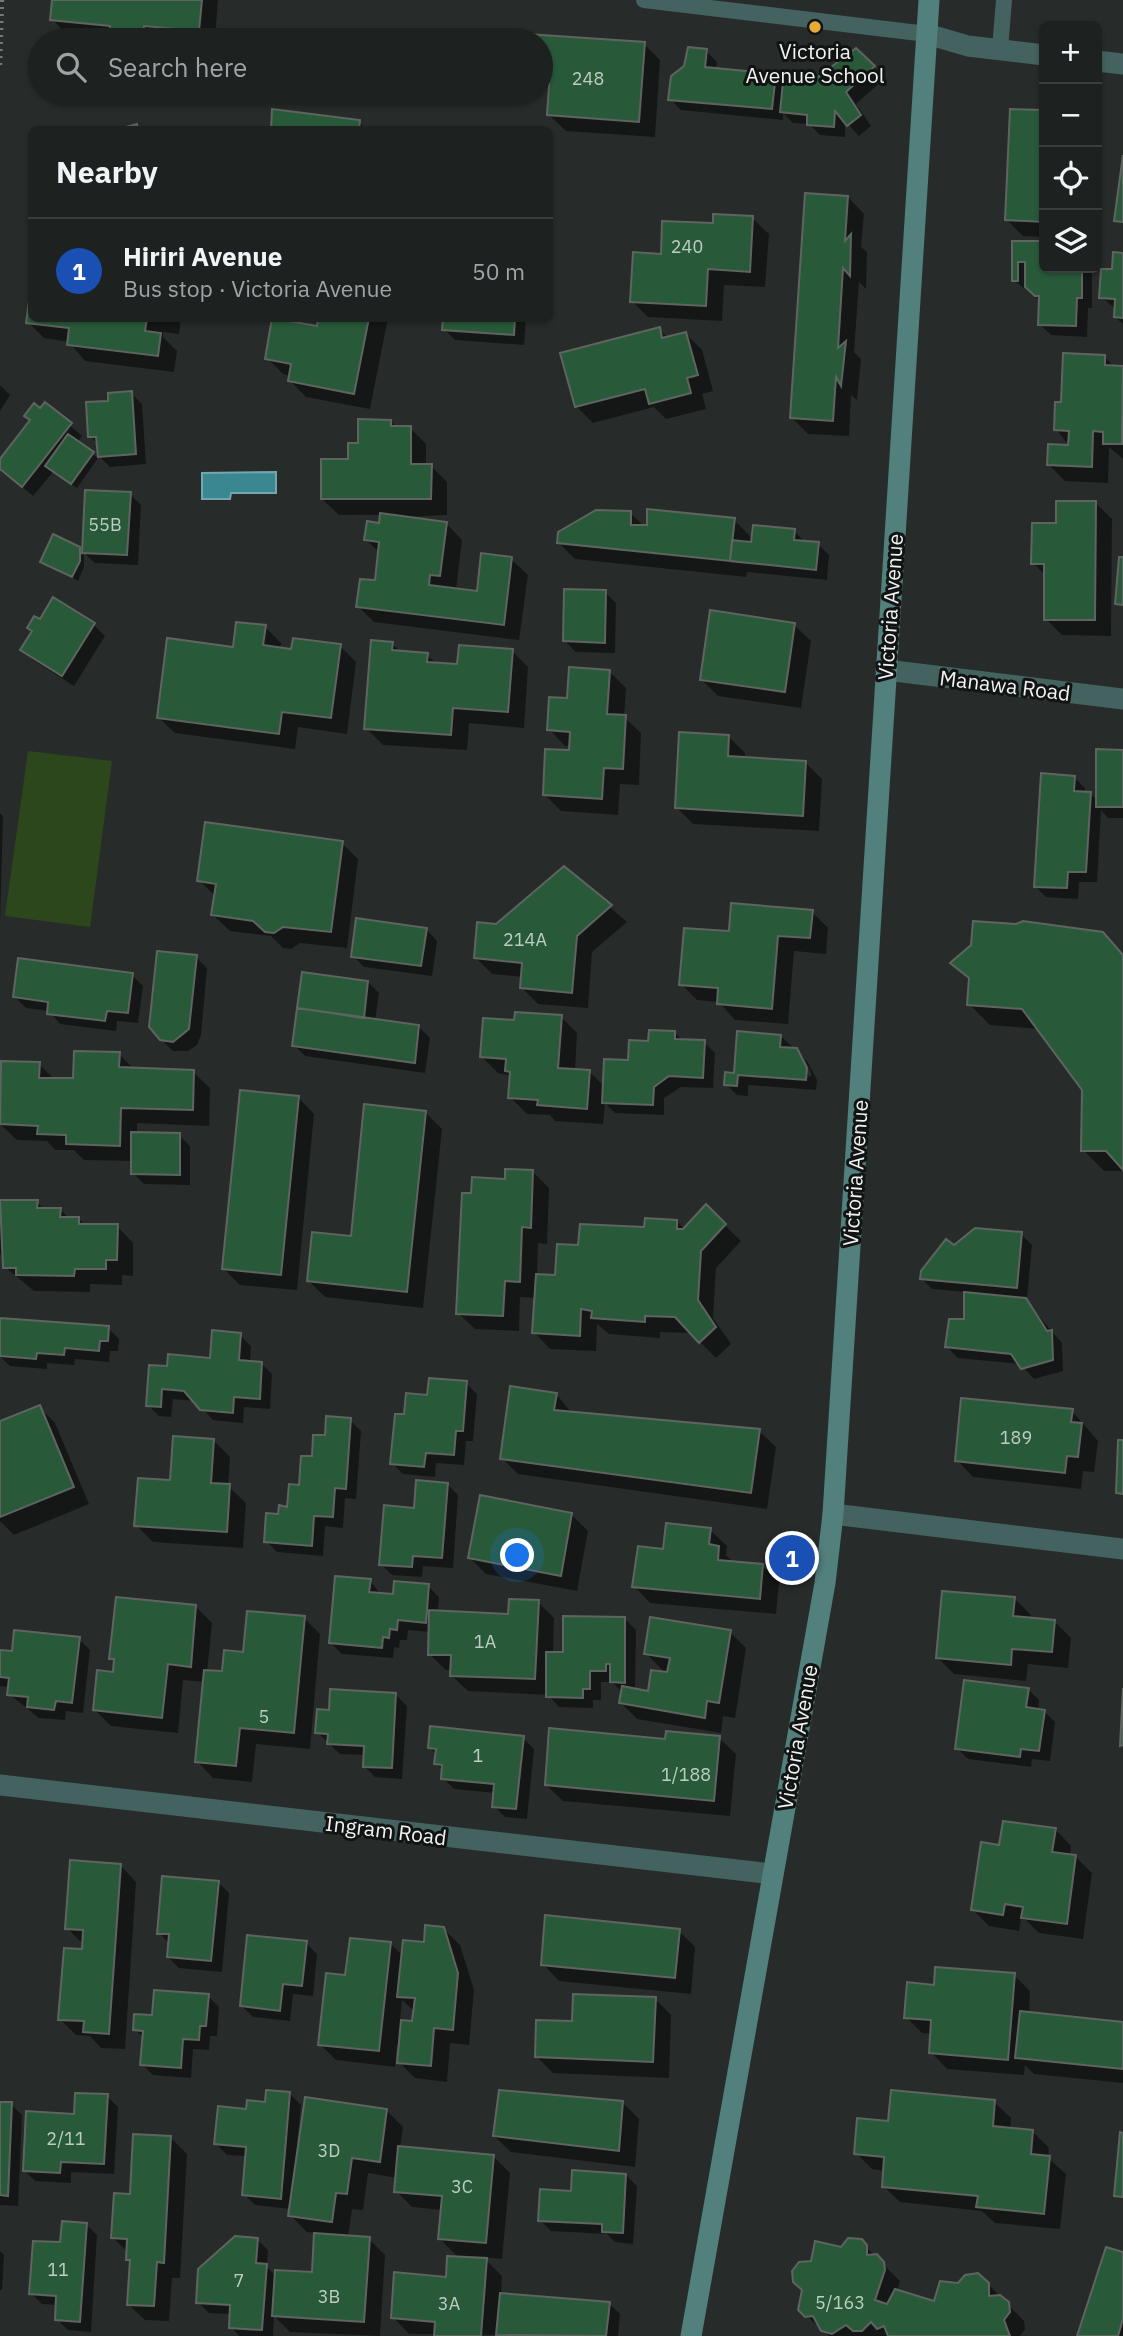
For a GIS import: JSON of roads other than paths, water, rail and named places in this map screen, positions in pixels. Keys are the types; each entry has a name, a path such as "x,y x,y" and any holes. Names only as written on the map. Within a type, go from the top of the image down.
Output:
{"main road":[{"name":"Victoria Avenue","path":"691,2336 825,1583 833,1514 929,0"}],"street":[{"path":"927,34 968,46 1039,54"},
{"path":"1102,62 1123,64"},
{"name":"Manawa Road","path":"886,670 1123,699"},
{"path":"833,1514 1123,1549"},
{"name":"Ingram Road","path":"0,1785 773,1874"}],"lane":[{"path":"644,0 927,34"},
{"path":"1000,50 1004,0"}],"water":[{"path":"276,472 276,493 231,493 230,499 202,499 202,473"}],"place":[{"name":"Victoria Avenue School","path":"815,27"},
{"name":"Hiriri Avenue","path":"792,1558"}]}
